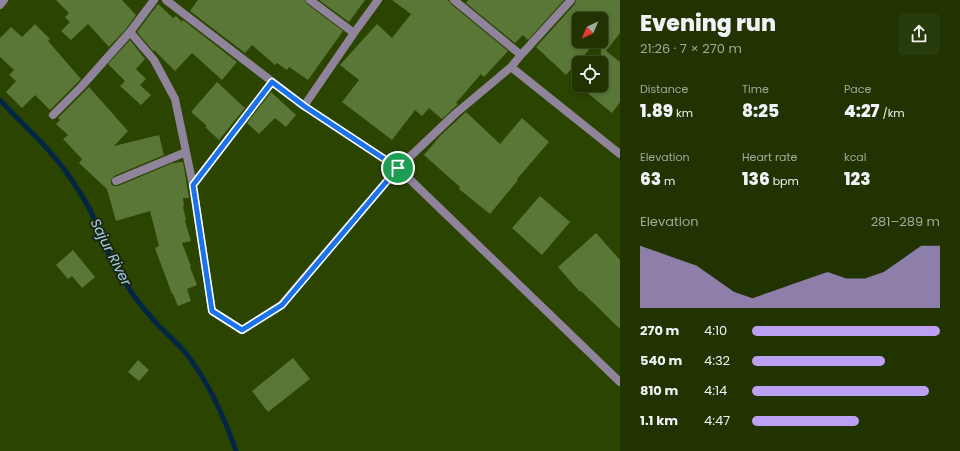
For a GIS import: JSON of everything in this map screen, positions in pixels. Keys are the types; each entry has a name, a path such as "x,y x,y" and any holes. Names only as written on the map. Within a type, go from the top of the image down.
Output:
{"street":[{"path":"0,5 4,0"},
{"path":"53,115 81,87 130,32 154,0"},
{"path":"166,0 304,106 398,168 620,382"},
{"path":"310,0 354,32"},
{"path":"304,106 354,32 378,0"},
{"path":"454,0 521,54"},
{"path":"130,32 154,60 175,99 193,185 212,311 242,330 282,305 398,168 455,114 511,68 521,54 571,0"},
{"path":"511,68 620,154"},
{"path":"193,185 272,82"},
{"path":"116,181 186,152"}],"building":[{"path":"56,0 122,0 136,15 126,29 109,47 88,24 71,40 61,31 70,22 65,17 69,13"},
{"path":"198,0 305,0 307,4 343,31 308,80 289,67 287,70 277,63 275,65 252,45 245,53 190,11"},
{"path":"319,0 365,0 349,22"},
{"path":"392,0 448,0 508,51 484,77 481,74 456,103 458,104 442,119 429,108 422,116 415,110 392,140 342,102 359,80 340,65 377,24 392,38 411,14"},
{"path":"468,0 564,0 528,40 523,35 515,43 466,3"},
{"path":"576,0 620,0 620,33 606,51 620,62 620,102 612,113 586,92 608,92 608,56 601,56 601,48 608,48 608,12 572,12 572,48 591,48 583,56 572,56 572,68 566,75 536,47 575,4"},
{"path":"158,4 173,18 176,16 182,22 183,20 237,62 222,80 192,53 175,71 154,50 153,51 137,32"},
{"path":"35,24 50,39 48,41 81,79 50,110 35,95 22,108 6,92 16,81 9,75 14,70 0,57 0,38 11,27 22,37"},
{"path":"130,40 145,59 136,69 146,79 140,85 151,95 141,105 120,86 125,81 108,64"},
{"path":"217,82 245,108 219,140 205,127 207,126 191,112"},
{"path":"89,87 128,131 114,146 159,135 164,155 114,176 111,180 112,185 118,186 173,163 183,162 189,198 183,198 183,207 185,221 191,241 182,243 197,285 187,289 191,301 178,306 172,294 155,248 159,246 150,211 116,221 107,189 79,163 82,159 63,139 68,135 56,124 60,120 58,118"},
{"path":"271,92 296,115 286,127 275,118 259,134 247,123"},
{"path":"466,112 500,144 522,118 549,142 517,179 518,180 490,214 459,189 460,187 424,155 440,136"},
{"path":"540,196 570,222 542,255 512,228"},
{"path":"596,233 620,260 620,329 581,291 580,292 558,267"},
{"path":"73,250 95,277 82,288 72,276 68,279 56,265"},
{"path":"293,358 310,379 268,412 252,391"},
{"path":"138,360 149,370 139,381 128,372"}],"waterway":[{"name":"Sajur River","path":"0,100 46,148 74,184 90,210 111,258 132,293 156,322 185,352 201,375 221,412 236,451"}],"route":[{"path":"272,82 304,106 398,168 282,305 242,330 212,311 193,185 272,82"}]}
